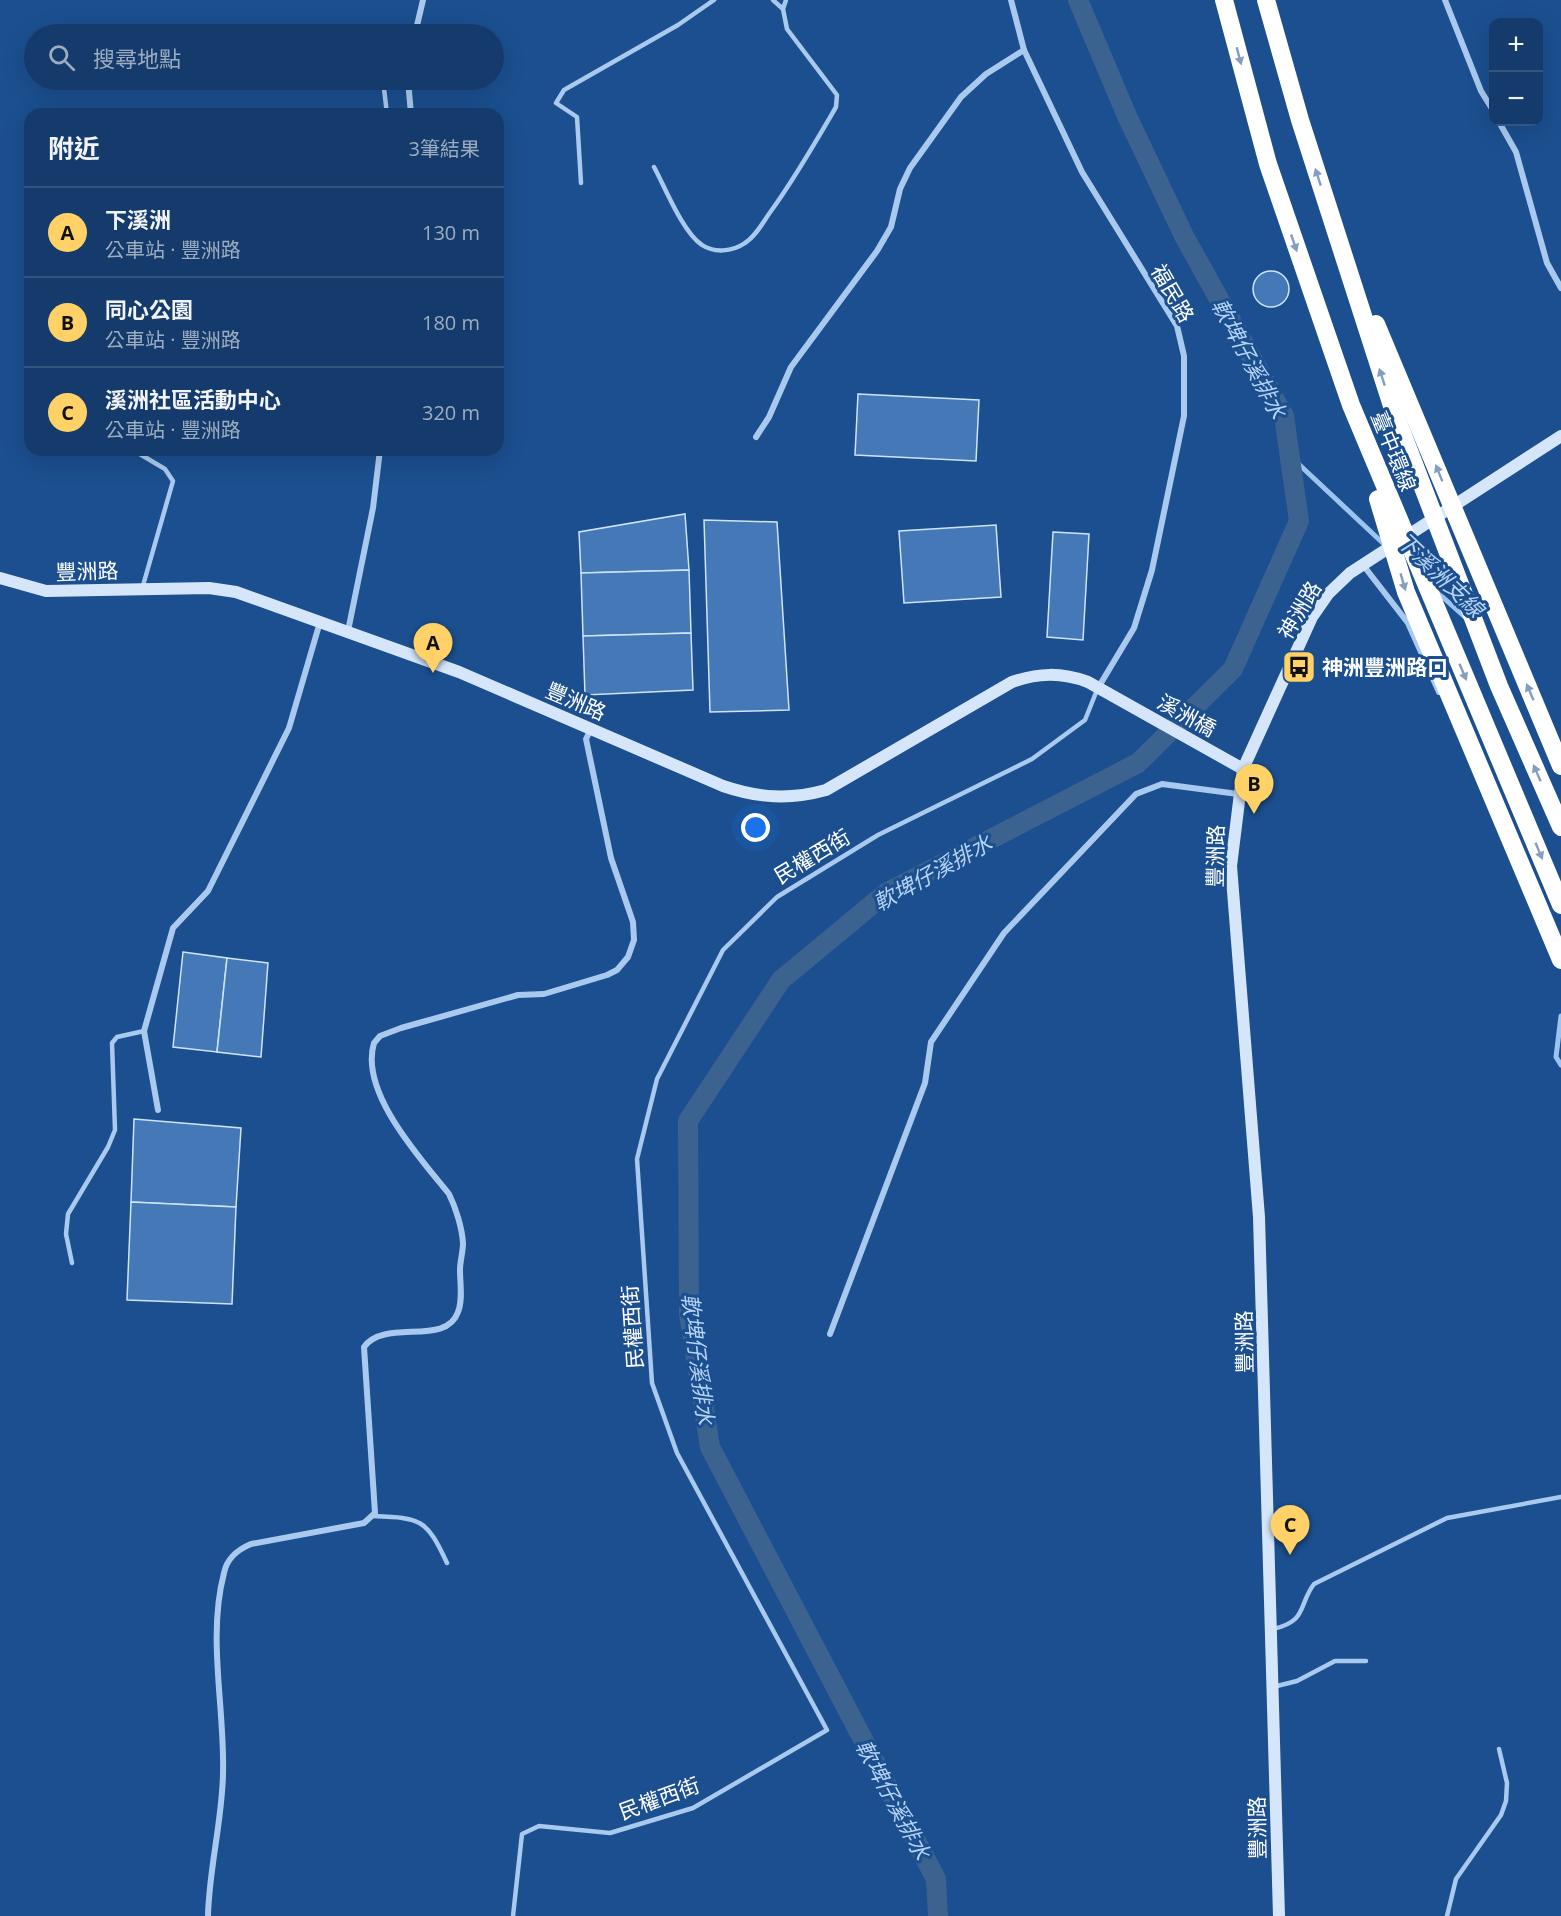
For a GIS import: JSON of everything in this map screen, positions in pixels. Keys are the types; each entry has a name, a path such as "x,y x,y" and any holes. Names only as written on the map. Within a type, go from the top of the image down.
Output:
{"highway":[{"name":"臺中環線","path":"1224,0 1268,164 1351,405 1561,904"},
{"name":"臺中環線","path":"1266,0 1336,233 1401,431 1499,686 1561,827"},
{"path":"1336,233 1403,386 1561,766"},
{"path":"1351,405 1406,592 1561,962"}],"street":[{"path":"417,24 423,0"},
{"name":"福民路","path":"1011,0 1024,50 1082,172 1177,326 1184,356 1184,416 1152,570 1134,628 1098,688"},
{"path":"1445,0 1481,91 1489,104"},
{"path":"756,437 769,417 791,367 877,251 891,226 900,189 910,168 961,97 986,74 1024,50"},
{"path":"409,90 410,108"},
{"path":"1501,126 1516,152 1548,263 1561,288"},
{"name":"神洲路","path":"1243,769 1312,617 1338,582 1561,436"},
{"path":"348,631 373,508 379,456"},
{"path":"1363,564 1408,623 1441,698"},
{"name":"豐洲路","path":"0,578 46,591 223,590 348,631 459,672 742,792 762,796 797,796 826,790 1012,682 1052,674 1076,678 1111,696"},
{"path":"158,1110 144,1031 173,928 208,891 289,728 320,622"},
{"name":"溪洲橋","path":"1111,696 1243,769"},
{"path":"1446,708 1561,962"},
{"path":"208,1916 223,1776 217,1653 219,1598 226,1565 236,1552 251,1544 364,1523 373,1516 375,1513 364,1347 377,1335 433,1330 451,1322 460,1304 463,1240 449,1194 406,1141 382,1099 374,1070 372,1047 380,1036 401,1028 518,995 544,994 607,975 617,970 628,957 634,940 633,922 611,858 586,739 591,729"},
{"name":"豐洲路","path":"1243,769 1238,794 1231,866 1259,1217 1264,1475 1273,1629 1279,1916"},
{"path":"830,1334 925,1083 931,1042 1004,933 1136,794 1162,784 1238,794"}],"lane":[{"path":"581,183 577,117 556,103 564,90 678,25 714,0"},
{"path":"773,0 783,9"},
{"path":"654,167 690,232 703,246 728,250 743,244 754,234 796,176 836,107 837,95 787,29 783,9 786,0"},
{"path":"384,90 386,108"},
{"path":"142,589 173,480 165,469 143,456"},
{"name":"民權西街","path":"513,1916 522,1834 539,1826 610,1833 693,1808 827,1730 677,1453 652,1383 637,1159 657,1079 723,950 777,897 878,836 1032,759 1085,720 1098,688"},
{"path":"72,1263 66,1234 68,1214 108,1147 115,1130 112,1043 117,1036 144,1031"},
{"path":"1273,1629 1289,1623 1301,1613 1314,1584 1447,1518 1561,1497"},
{"path":"373,1516 412,1518 433,1534 447,1563"},
{"path":"1273,1687 1297,1681 1335,1661 1366,1661"},
{"path":"1447,1916 1456,1879 1502,1815 1507,1783 1499,1749"}],"building":[{"path":"1271,271 1284,276 1289,289 1284,302 1271,307 1258,302 1253,289 1258,276"},
{"path":"858,394 979,400 976,461 855,455"},
{"path":"685,514 689,570 581,573 579,532"},
{"path":"704,520 777,522 789,710 710,712"},
{"path":"996,525 1001,597 904,603 899,531"},
{"path":"1053,532 1089,534 1083,640 1047,637"},
{"path":"689,570 691,633 583,636 581,573"},
{"path":"691,633 693,690 585,695 583,636"},
{"path":"183,952 227,958 217,1052 173,1047"},
{"path":"227,958 268,963 261,1057 217,1052"},
{"path":"134,1119 241,1128 236,1207 131,1202"},
{"path":"131,1202 236,1207 232,1304 127,1300"}],"waterway":[{"name":"軟埤仔溪排水","path":"938,1916 936,1879 710,1447 689,1314 688,1121 781,980 886,893 1138,763 1233,669 1299,521 1284,416 1184,236 1127,116 1078,0"},
{"name":"下溪洲支線","path":"1290,456 1386,546"},
{"name":"下溪洲支線","path":"1437,592 1466,618"},
{"name":"下溪洲支線","path":"1561,1016 1556,1057 1561,1065"}],"place":[{"name":"神洲豐洲路口","path":"1299,667"},
{"name":"下溪洲","path":"433,673"},
{"name":"同心公園","path":"1254,814"},
{"name":"溪洲社區活動中心","path":"1290,1555"}]}
